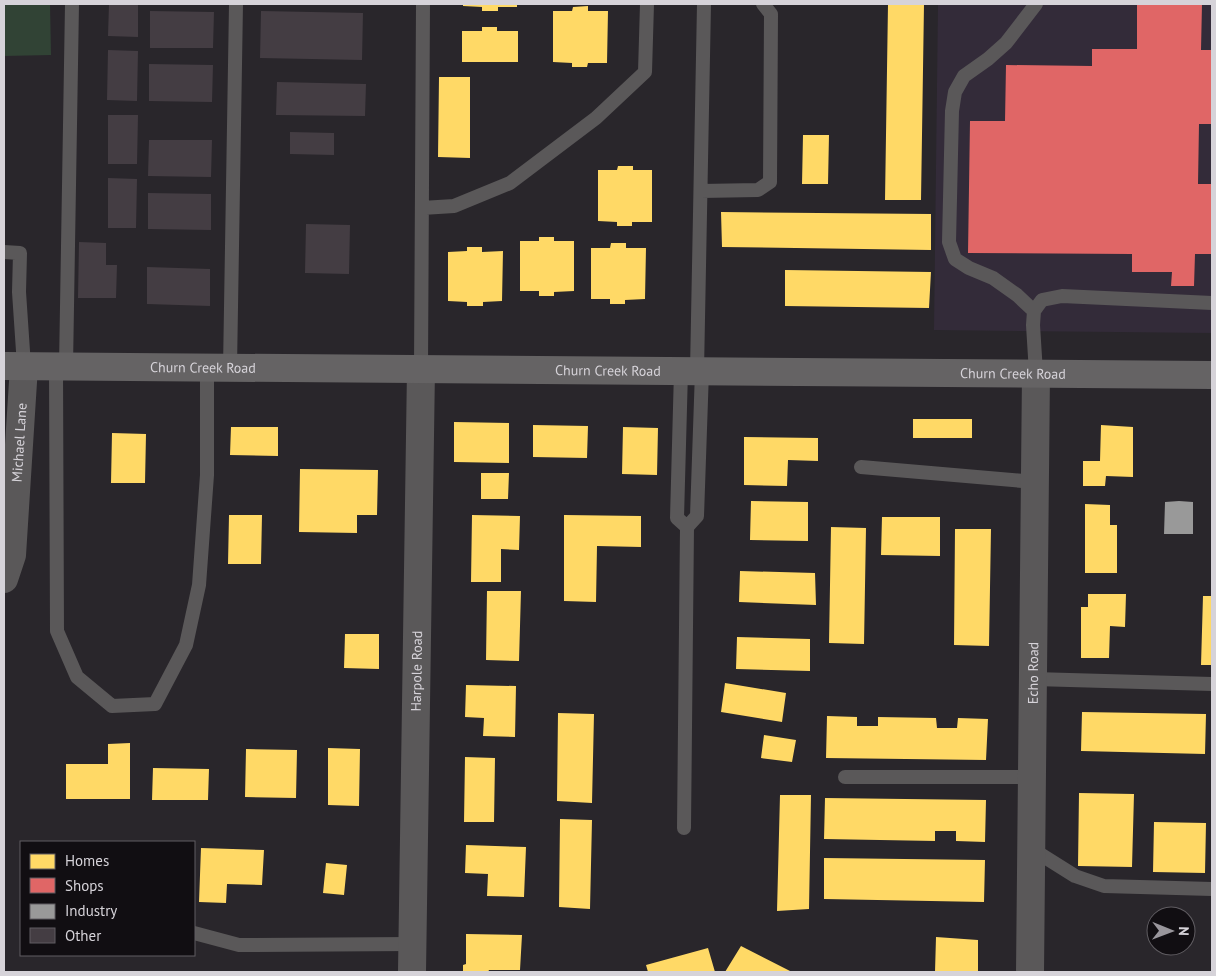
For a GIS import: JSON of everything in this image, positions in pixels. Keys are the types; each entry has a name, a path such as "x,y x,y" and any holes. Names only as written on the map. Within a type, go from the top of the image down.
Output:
{"main road":[{"name":"Churn Creek Road","path":"14,366 1212,375"}],"street":[{"name":"Michael Lane","path":"4,579 8,571 13,546 14,366"},
{"name":"Harpole Road","path":"412,972 422,369"},
{"name":"Echo Road","path":"1030,972 1036,373"}],"lane":[{"path":"72,4 61,367 57,631 77,677 112,706 155,704 186,645 199,585 207,475 218,368 236,4"},
{"path":"422,369 424,4"},
{"path":"422,208 454,206 510,183 596,118 645,72 647,4"},
{"path":"688,527 678,518 693,371 701,191 704,4"},
{"path":"1034,311 1017,295 993,278 968,268 955,259 949,242 952,111 955,92 964,76 1006,43 1036,4"},
{"path":"701,191 758,190 770,182 770,14 765,6"},
{"path":"4,252 20,253 14,366"},
{"path":"1036,373 1034,311 1042,300 1062,296 1212,303"},
{"path":"684,828 688,527 697,516 693,371"},
{"path":"861,467 1035,482"},
{"path":"1034,679 1212,684"},
{"path":"845,777 1033,777"},
{"path":"1032,849 1074,876 1104,886 1212,889"},
{"path":"195,933 239,945 412,944"}],"shaded area":[{"path":"938,4 1212,4 1212,333 934,330"}],"green space":[{"path":"4,4 50,4 51,55 4,56"}],"building: Homes":[{"path":"463,4 517,4 517,7 498,7 498,11 482,11 482,7 463,6"},
{"path":"888,4 924,4 921,200 885,200"},
{"path":"588,6 588,11 608,11 607,63 588,63 587,67 572,67 572,63 553,62 553,11 572,11 573,7"},
{"path":"482,27 497,27 497,31 518,31 518,62 462,62 462,31 482,31"},
{"path":"439,77 470,77 470,158 438,157"},
{"path":"803,135 829,135 828,184 802,184"},
{"path":"618,166 633,166 633,170 652,170 652,222 632,222 632,226 617,226 617,222 598,221 598,170 617,170"},
{"path":"721,212 931,214 931,250 722,247"},
{"path":"539,237 554,237 554,241 574,241 574,291 554,292 554,296 539,296 539,291 520,291 520,241 539,241"},
{"path":"611,243 626,243 626,248 646,248 645,299 625,300 625,304 610,304 610,299 591,299 591,248 610,248"},
{"path":"467,247 482,247 482,252 503,251 502,301 483,302 483,306 467,306 467,302 448,301 448,252 467,251"},
{"path":"785,270 931,272 929,308 785,306"},
{"path":"913,419 972,419 972,438 913,438"},
{"path":"454,422 509,423 509,463 454,462"},
{"path":"533,425 588,426 587,458 533,457"},
{"path":"1101,425 1133,427 1133,477 1106,476 1105,486 1083,486 1083,461 1100,461"},
{"path":"231,427 278,427 278,456 230,455"},
{"path":"623,427 658,428 657,475 622,474"},
{"path":"112,433 146,434 145,483 111,483"},
{"path":"744,437 818,438 818,461 788,460 787,486 744,485"},
{"path":"300,469 378,470 377,515 357,515 357,533 299,532"},
{"path":"481,473 509,473 508,499 481,499"},
{"path":"751,501 808,502 808,541 750,540"},
{"path":"1085,504 1110,505 1110,525 1117,525 1117,573 1085,573"},
{"path":"229,515 262,515 261,564 228,564"},
{"path":"472,515 520,516 519,550 501,549 501,582 471,582"},
{"path":"564,515 641,516 641,547 597,546 596,602 564,601"},
{"path":"882,517 940,517 940,556 881,555"},
{"path":"831,527 866,528 864,644 829,643"},
{"path":"955,529 991,529 989,646 954,645"},
{"path":"740,571 815,573 816,605 739,602"},
{"path":"487,591 521,591 519,661 486,660"},
{"path":"1088,594 1126,594 1125,627 1110,626 1109,658 1081,658 1081,607 1088,607"},
{"path":"1203,596 1212,596 1212,665 1201,665"},
{"path":"345,634 379,634 379,669 344,668"},
{"path":"737,637 810,639 810,671 736,669"},
{"path":"725,683 786,693 782,722 721,712"},
{"path":"466,685 516,686 515,737 483,736 484,718 465,717"},
{"path":"1082,712 1206,714 1205,754 1081,751"},
{"path":"558,713 594,714 592,803 557,801"},
{"path":"827,716 857,717 857,726 878,726 878,717 936,718 937,728 957,728 958,718 988,719 986,760 826,758"},
{"path":"764,735 796,740 792,762 761,758"},
{"path":"130,743 130,799 66,799 66,764 108,764 108,744"},
{"path":"328,748 360,749 359,806 328,805"},
{"path":"246,749 297,750 296,798 245,797"},
{"path":"465,757 495,758 494,822 464,822"},
{"path":"153,768 209,769 208,800 152,800"},
{"path":"1079,793 1134,794 1132,867 1078,866"},
{"path":"780,795 811,795 809,909 777,911"},
{"path":"825,798 986,800 985,842 956,841 956,831 935,831 935,841 824,839"},
{"path":"560,819 592,820 590,909 559,907"},
{"path":"1154,822 1206,823 1205,873 1153,872"},
{"path":"466,845 526,847 524,897 487,896 488,874 465,873"},
{"path":"201,848 264,850 262,885 227,884 226,903 199,902"},
{"path":"824,858 985,860 984,902 824,899"},
{"path":"326,863 347,865 344,895 323,893"},
{"path":"466,934 522,935 520,970 463,972 463,965 466,964"},
{"path":"936,937 978,940 978,972 935,972"},
{"path":"741,946 792,972 725,972"},
{"path":"708,948 715,972 648,972 646,965"}],"building: Shops":[{"path":"1137,4 1202,4 1201,50 1212,50 1212,124 1199,124 1198,184 1212,184 1212,254 1195,254 1194,286 1171,286 1172,272 1132,272 1132,254 968,253 970,121 1005,121 1006,65 1092,66 1092,49 1137,49"}],"building: Industry":[{"path":"1165,502 1193,502 1193,534 1164,534"}],"building: Other":[{"path":"109,4 138,4 138,37 108,36"},
{"path":"150,11 214,12 213,48 150,48"},
{"path":"261,11 363,13 362,60 260,58"},
{"path":"108,50 138,51 137,101 107,100"},
{"path":"149,64 213,65 212,102 149,101"},
{"path":"277,82 366,84 365,116 276,115"},
{"path":"108,115 138,115 137,164 108,164"},
{"path":"290,132 334,133 334,155 290,154"},
{"path":"149,140 212,140 211,177 148,176"},
{"path":"108,178 137,179 136,228 108,228"},
{"path":"148,193 211,194 211,230 148,229"},
{"path":"306,224 350,225 349,274 305,273"},
{"path":"79,242 106,243 106,265 117,265 116,298 78,298"},
{"path":"147,267 210,269 210,306 147,304"}]}
